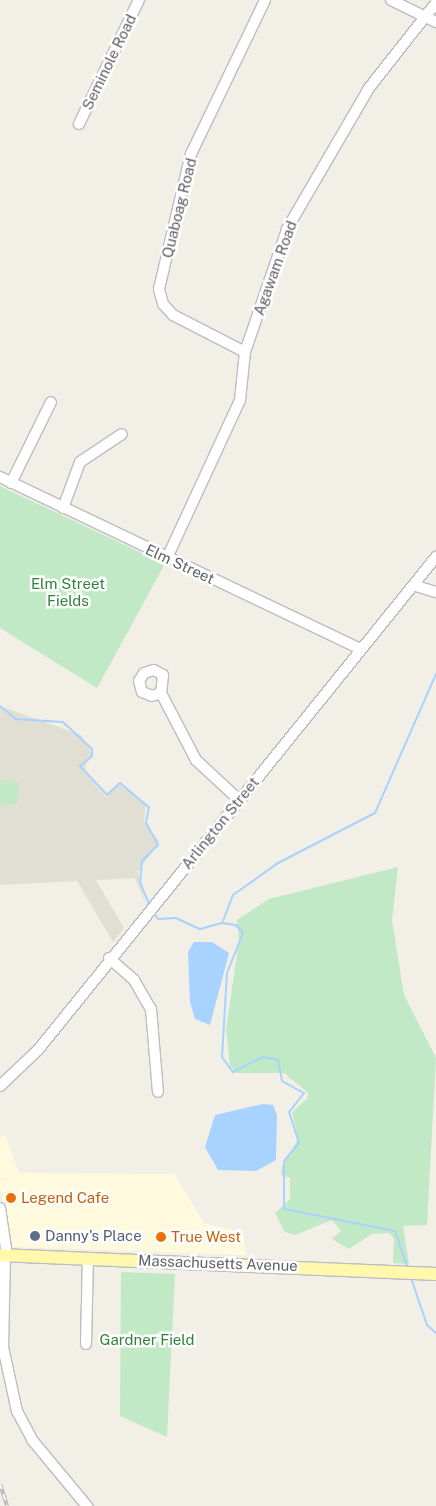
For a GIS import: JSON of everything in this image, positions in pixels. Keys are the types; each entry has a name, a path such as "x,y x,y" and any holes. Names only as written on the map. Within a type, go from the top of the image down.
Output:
{"main road":[{"name":"Massachusetts Avenue","path":"4,1255 436,1274"}],"street":[{"name":"Seminole Road","path":"78,124 139,0"},
{"name":"Quaboag Road","path":"245,352 174,315 163,304 159,289 191,154 265,0"},
{"path":"391,0 436,22"},
{"name":"Agawam Road","path":"167,558 240,400 245,352 293,218 369,88 436,3"},
{"path":"11,483 51,402"},
{"path":"63,508 80,462 122,434"},
{"name":"Elm Street","path":"0,477 360,649"},
{"name":"Arlington Street","path":"0,1086 38,1050 109,958 360,649 416,586 436,558"},
{"path":"416,586 436,592"},
{"path":"161,693 196,760 239,800"},
{"path":"109,958 134,980 151,1009 158,1092"},
{"path":"0,1208 4,1255 3,1348 17,1411 33,1441 87,1506"},
{"path":"86,1344 88,1258"}],"shaded area":[{"path":"0,706 81,735 92,753 83,771 107,798 116,785 121,786 146,804 144,822 159,841 138,872 145,902 135,878 96,880 124,928 113,942 77,881 0,885"},
{"path":"5,1135 19,1173 174,1174 204,1223 243,1233 246,1255 13,1247 0,1188 0,1180 6,1178 0,1179 0,1137"}],"green space":[{"name":"Elm Street Fields","path":"0,486 165,564 97,688 0,628"},
{"path":"0,780 19,783 17,804 0,805"},
{"path":"398,867 392,920 404,995 436,1058 427,1225 403,1226 409,1264 393,1263 394,1239 389,1233 372,1234 349,1249 332,1239 341,1231 332,1220 295,1235 285,1232 275,1213 290,1199 290,1178 281,1175 282,1166 298,1139 292,1112 307,1099 308,1093 284,1073 236,1073 230,1065 226,1030 239,940 237,920 269,899"},
{"name":"Gardner Field","path":"121,1272 175,1274 167,1437 120,1416"}],"water":[{"path":"194,942 212,942 229,953 210,1025 195,1019 190,1002 188,952"},
{"path":"263,1104 273,1105 277,1115 276,1160 256,1171 218,1170 205,1147 215,1115"}],"waterway":[{"path":"223,921 233,895 278,863 375,813 436,674"},
{"path":"0,706 16,719 63,722 92,749 92,756 80,766 107,795 120,783 149,807 146,823 158,845 142,861 140,882 150,907"},
{"path":"154,913 158,919 176,918 200,929 222,923 236,925 243,933 227,973 222,1057 233,1072 263,1057 278,1060 282,1081 304,1093 289,1112 299,1143 284,1161 284,1209 395,1231 408,1269"},
{"path":"411,1278 427,1325 436,1333"}],"railway":[{"path":"0,1484 7,1506"}],"place":[{"name":"Legend Cafe","path":"11,1198"},
{"name":"Danny's Place","path":"35,1236"},
{"name":"True West","path":"161,1237"}]}
